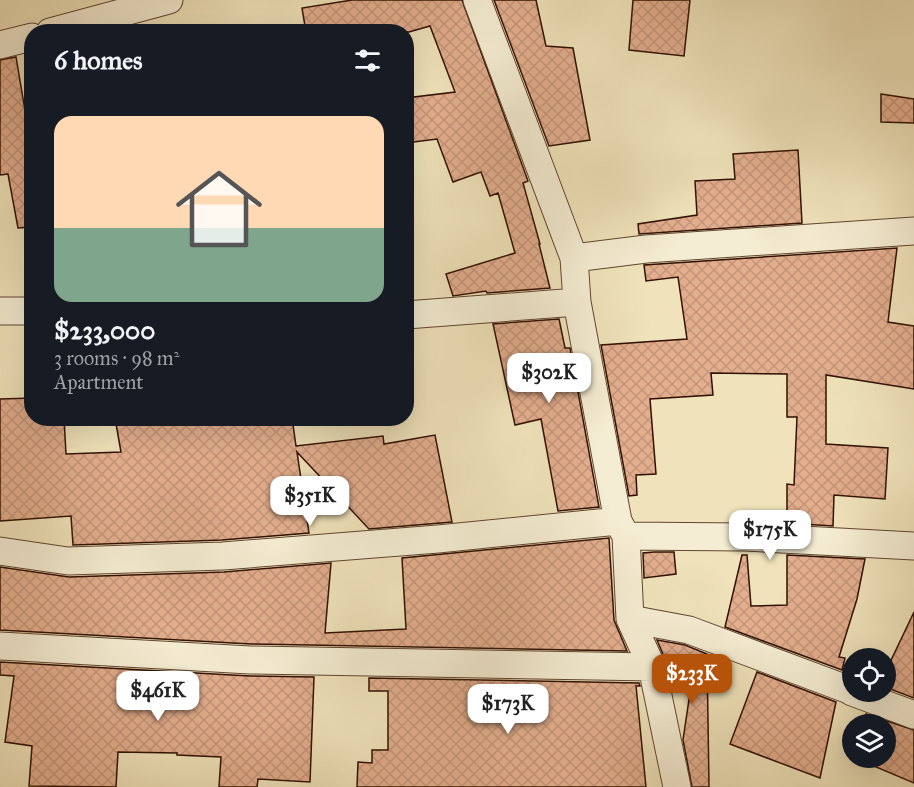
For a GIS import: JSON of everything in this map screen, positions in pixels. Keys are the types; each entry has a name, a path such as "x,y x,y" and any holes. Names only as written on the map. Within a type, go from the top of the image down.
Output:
{"street":[{"path":"80,24 169,0"},
{"path":"477,0 574,258 577,302 622,528 630,619 652,667 677,787"},
{"path":"0,45 24,38"},
{"path":"574,258 646,249 914,231"},
{"path":"414,314 577,302"},
{"path":"0,311 24,311"},
{"path":"0,551 68,561 223,556 438,539 622,528 914,546"},
{"path":"630,619 689,630 842,688"},
{"path":"0,646 250,660 652,667"},
{"path":"879,702 914,715"}],"building":[{"path":"352,0 462,0 528,181 523,183 550,288 487,293 486,291 453,296 446,274 515,253 498,193 490,196 481,172 453,182 437,139 414,142 414,97 455,92 430,26 414,31 414,24 305,24 302,8"},
{"path":"494,0 536,0 546,46 573,48 590,140 549,146"},
{"path":"633,0 690,0 684,56 629,50"},
{"path":"16,57 24,104 24,228 18,228 8,174 0,175 0,60"},
{"path":"881,94 914,99 914,123 881,122"},
{"path":"798,150 802,223 639,234 638,224 697,215 695,181 735,179 733,154"},
{"path":"897,248 888,322 914,326 914,389 826,375 826,444 888,448 885,499 834,495 833,526 787,523 787,484 794,485 797,417 787,417 787,374 711,373 713,395 650,399 656,474 636,475 637,495 629,496 601,345 687,339 678,277 646,281 644,265"},
{"path":"559,319 565,348 570,348 599,507 558,511 541,419 515,425 493,324"},
{"path":"24,398 24,426 64,426 66,454 121,452 116,426 293,426 296,446 383,436 384,444 435,435 452,522 369,529 297,452 309,533 222,540 73,545 71,516 0,521 0,399"},
{"path":"609,538 614,620 627,651 251,644 0,630 0,567 69,577 224,572 331,563 325,633 406,629 402,558"},
{"path":"674,552 676,574 644,578 643,553"},
{"path":"742,555 747,555 751,606 787,605 787,555 865,559 857,599 839,657 842,658 842,670 725,627"},
{"path":"914,612 914,698 896,691 896,650"},
{"path":"657,640 685,645 707,654 709,787 692,787 683,740 691,686 672,686 667,664"},
{"path":"0,662 250,676 314,677 310,782 258,779 257,787 219,787 221,757 177,755 177,753 118,752 116,787 29,786 32,746 5,742 14,676 0,675"},
{"path":"757,672 836,702 820,778 730,744"},
{"path":"369,678 639,683 640,686 636,686 646,787 357,787 358,762 372,763 372,750 388,750 388,691 369,691"},
{"path":"896,724 914,730 914,783 879,768 896,768"}]}
